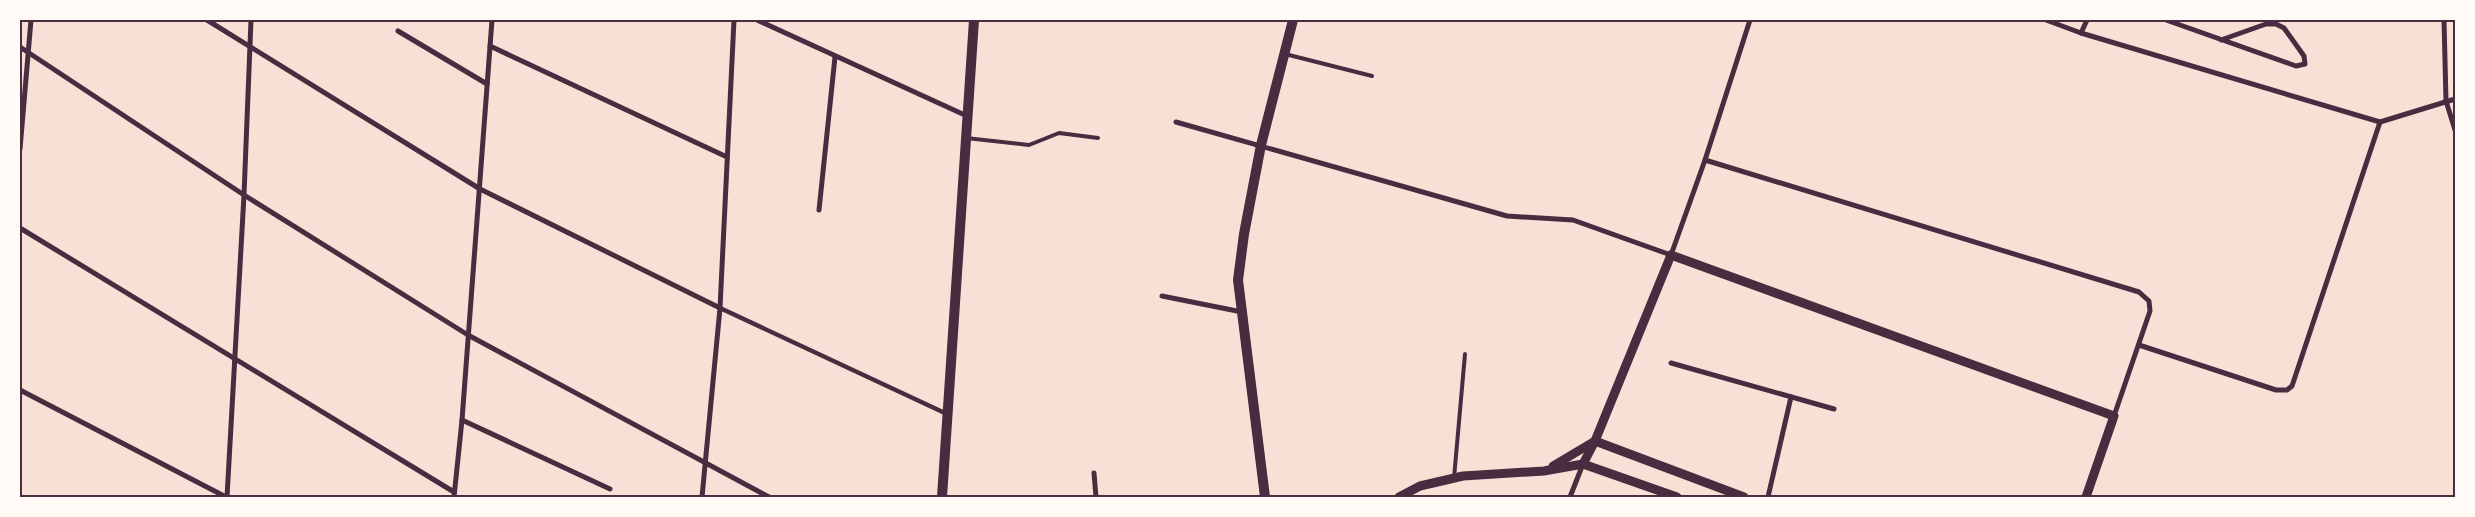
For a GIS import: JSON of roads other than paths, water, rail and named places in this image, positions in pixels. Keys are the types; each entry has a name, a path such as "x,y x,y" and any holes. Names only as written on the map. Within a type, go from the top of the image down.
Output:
{"main road":[{"path":"942,497 974,20"},
{"path":"1264,497 1238,280 1244,234 1261,145 1293,20"}],"street":[{"path":"20,149 31,20"},
{"path":"207,20 480,189 720,308 949,415"},
{"path":"20,390 226,497 244,195 252,20"},
{"path":"20,228 454,494 462,420 492,20"},
{"path":"702,497 720,308 734,20"},
{"path":"757,20 968,116"},
{"path":"1570,497 1583,464 1595,442 1671,255 1705,160 1750,20"},
{"path":"2046,20 2081,33 2380,122 2455,99"},
{"path":"2081,33 2087,20"},
{"path":"2166,20 2221,40 2296,66 2305,64 2304,56 2284,28 2276,24 2266,24 2221,40"},
{"path":"2444,20 2446,101 2455,130"},
{"path":"398,32 487,84"},
{"path":"490,46 727,157"},
{"path":"20,47 244,195 468,335 769,497"},
{"path":"819,210 835,57"},
{"path":"1176,122 1506,216 1573,220 2114,416"},
{"path":"2139,345 2276,390 2287,390 2295,381 2380,122"},
{"path":"1705,160 2139,292 2149,300 2150,312 2086,497"},
{"path":"1162,296 1242,312"},
{"path":"1671,363 1834,409"},
{"path":"1768,497 1791,397"},
{"path":"462,420 610,489"},
{"path":"1544,471 1595,442 1744,497"},
{"path":"1399,497 1420,486 1454,478 1544,471 1583,464 1677,497"},
{"path":"1094,473 1096,497"}],"lane":[{"path":"1284,53 1372,76"},
{"path":"966,138 1029,145 1059,133 1098,138"},
{"path":"1454,478 1465,354"}]}
